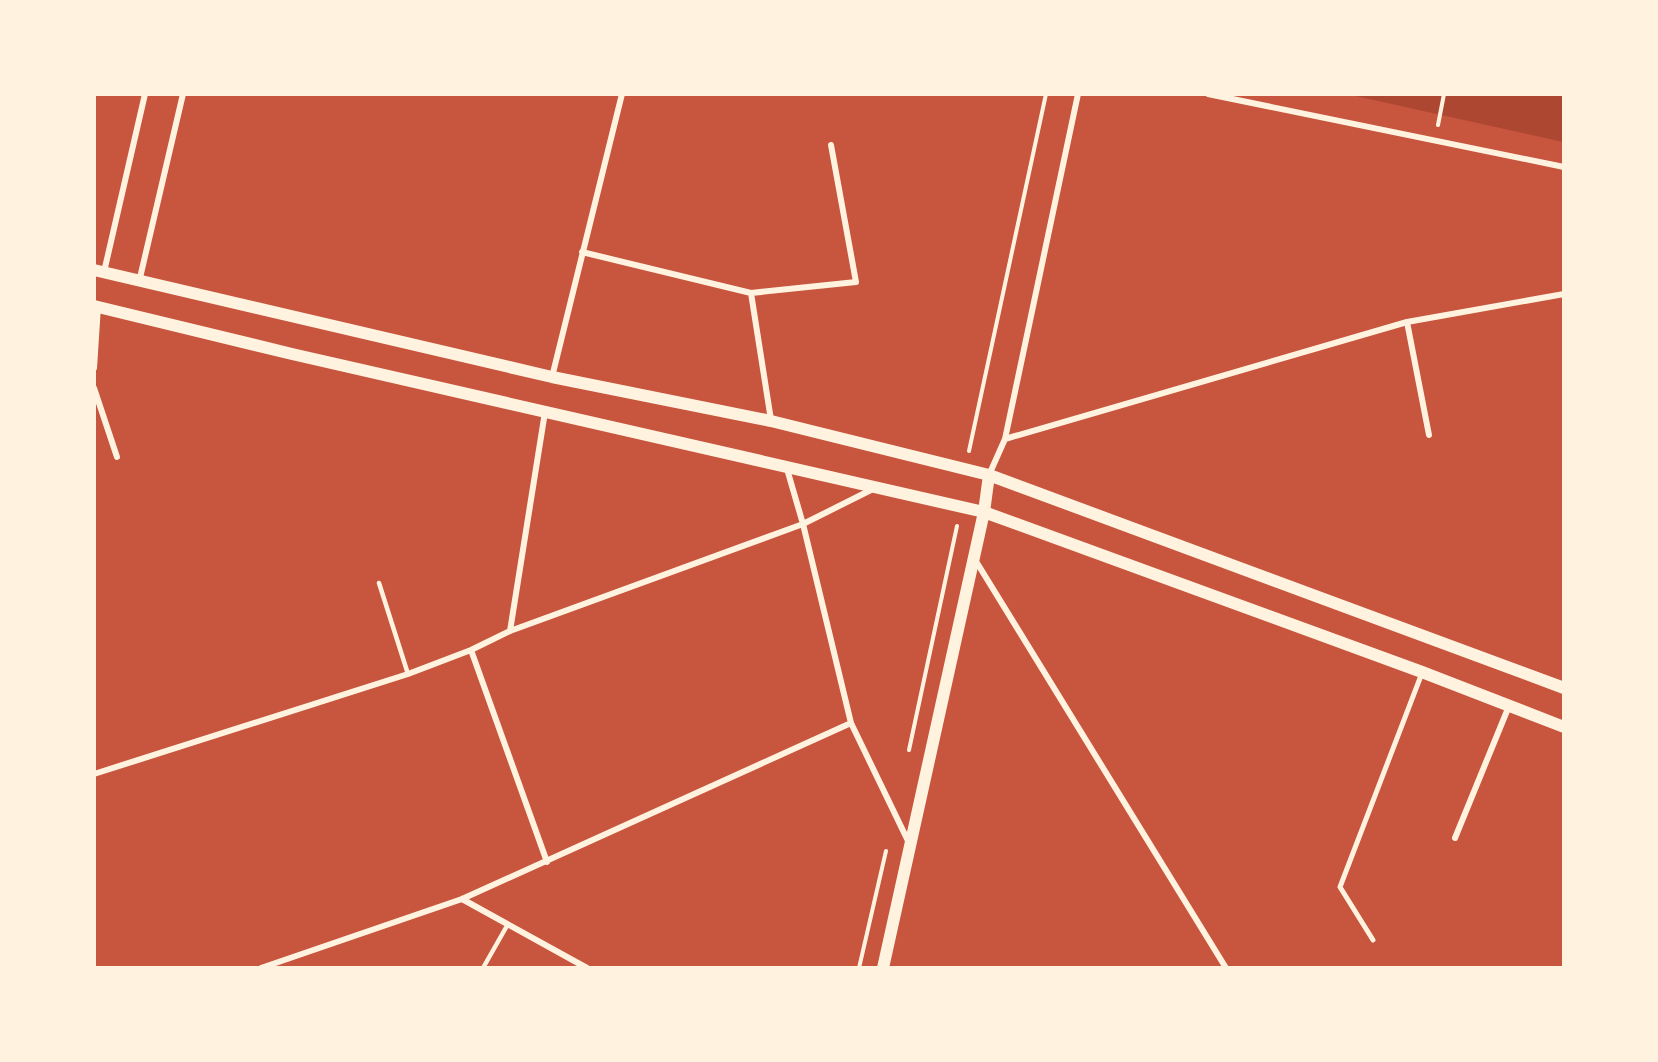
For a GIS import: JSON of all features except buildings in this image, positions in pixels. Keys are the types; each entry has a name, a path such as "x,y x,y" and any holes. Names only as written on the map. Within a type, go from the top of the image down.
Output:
{"main road":[{"path":"99,272 552,377 771,421 989,475 1563,688"},
{"path":"96,306 787,469 984,512 1422,672 1563,727"},
{"path":"883,968 984,512 989,475"}],"street":[{"path":"99,272 145,94"},
{"path":"139,282 183,94"},
{"path":"552,377 622,94"},
{"path":"989,475 1005,439 1078,94"},
{"path":"1208,94 1563,167"},
{"path":"582,252 750,293 856,282 831,145"},
{"path":"750,293 771,421"},
{"path":"1005,439 1407,321 1563,294"},
{"path":"94,368 96,306"},
{"path":"1407,321 1429,435"},
{"path":"94,388 117,457"},
{"path":"510,632 545,411"},
{"path":"787,469 803,524 851,723 910,844"},
{"path":"94,774 408,674 510,632 803,524 874,488"},
{"path":"974,558 1226,968"},
{"path":"471,650 547,862"},
{"path":"1372,940 1340,887 1422,672"},
{"path":"1455,838 1509,706"},
{"path":"261,968 462,899 851,723"},
{"path":"462,899 587,968"}],"lane":[{"path":"379,583 408,674"},
{"path":"483,968 508,924"}],"path":[{"path":"965,469 1046,94"},
{"path":"1435,141 1444,94"},
{"path":"907,759 961,507"},
{"path":"859,968 895,816"}],"shaded area":[{"path":"1351,95 1563,95 1563,142"}]}
